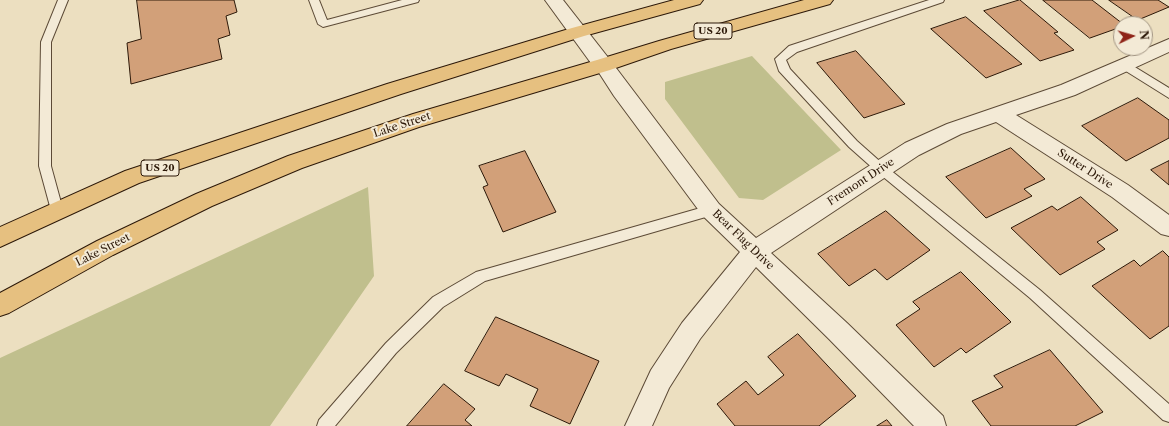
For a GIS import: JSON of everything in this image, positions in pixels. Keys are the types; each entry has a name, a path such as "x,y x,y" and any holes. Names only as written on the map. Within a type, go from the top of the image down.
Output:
{"highway":[{"name":"US 20","path":"0,237 132,177 394,89 578,32 694,0"},
{"name":"Lake Street","path":"0,305 105,248 197,204 295,162 413,121 603,65 665,45 824,0"}],"street":[{"name":"Bear Flag Drive","path":"554,0 711,210 838,331 933,426"},
{"name":"Fremont Drive","path":"638,426 660,379 691,331 754,252 880,168 912,149 954,129 1068,90 1125,66 1169,45"},
{"name":"Sutter Drive","path":"999,114 1120,191 1169,227"}],"lane":[{"path":"57,210 45,166 46,42 63,0"},
{"path":"314,0 323,24 414,0"},
{"path":"939,0 793,49 780,59 785,71 853,144 880,168 1035,294 1169,414"},
{"path":"1125,66 1169,94"},
{"path":"325,426 391,348 438,302 481,276 711,210"}],"shaded area":[{"path":"752,56 841,150 763,200 739,198 665,99 665,82"},
{"path":"368,187 374,276 270,426 0,426 0,358"}],"building":[{"path":"137,0 234,0 237,12 226,16 230,35 218,39 222,59 131,84 127,43 141,39"},
{"path":"1020,0 1058,32 1054,33 1074,50 1040,61 984,11"},
{"path":"1043,0 1092,0 1113,16 1113,30 1090,38"},
{"path":"1109,0 1158,0 1169,7 1148,16 1132,16"},
{"path":"966,17 1022,64 986,78 931,29"},
{"path":"856,51 905,104 864,118 817,63"},
{"path":"1138,98 1169,120 1169,138 1126,161 1082,126"},
{"path":"1011,148 1045,179 1024,189 1032,196 986,218 946,177"},
{"path":"525,151 556,212 503,232 483,187 488,185 479,166"},
{"path":"1169,161 1169,185 1151,170"},
{"path":"1081,197 1118,230 1097,242 1105,249 1060,275 1011,228 1052,206 1057,210"},
{"path":"886,211 930,250 887,280 875,269 849,286 818,254"},
{"path":"1163,251 1169,257 1169,326 1150,339 1092,286 1134,260 1140,266"},
{"path":"961,272 1011,322 966,353 961,348 934,367 896,325 920,309 913,302"},
{"path":"496,317 599,361 570,424 530,406 538,389 506,374 499,386 465,371"},
{"path":"798,334 856,396 819,426 735,426 717,404 746,381 758,395 784,375 768,357"},
{"path":"1050,350 1103,412 1075,426 991,426 972,401 1003,387 994,376"},
{"path":"444,384 475,409 465,420 472,426 407,426"},
{"path":"887,420 892,426 877,426"}]}
